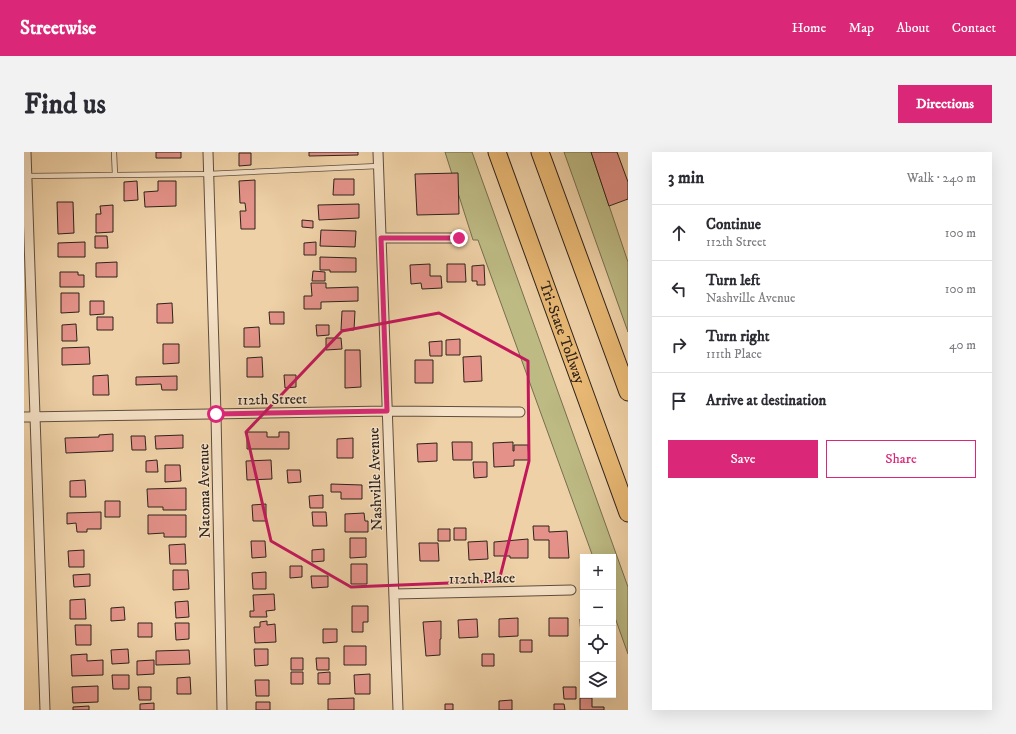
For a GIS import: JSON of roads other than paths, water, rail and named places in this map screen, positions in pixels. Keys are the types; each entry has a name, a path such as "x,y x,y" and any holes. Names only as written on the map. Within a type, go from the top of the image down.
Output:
{"highway":[{"name":"Tri-State Tollway","path":"497,152 628,513"},
{"path":"540,152 628,392"}],"street":[{"name":"Natoma Avenue","path":"208,152 216,414 222,710"},
{"name":"Nashville Avenue","path":"378,152 398,710"},
{"path":"26,155 45,710"},
{"path":"381,238 459,238"},
{"name":"112th Street","path":"24,417 387,411 520,412"},
{"name":"112th Place","path":"394,594 571,590"}],"lane":[{"path":"114,152 115,175"},
{"path":"27,176 208,174 378,166"}]}
